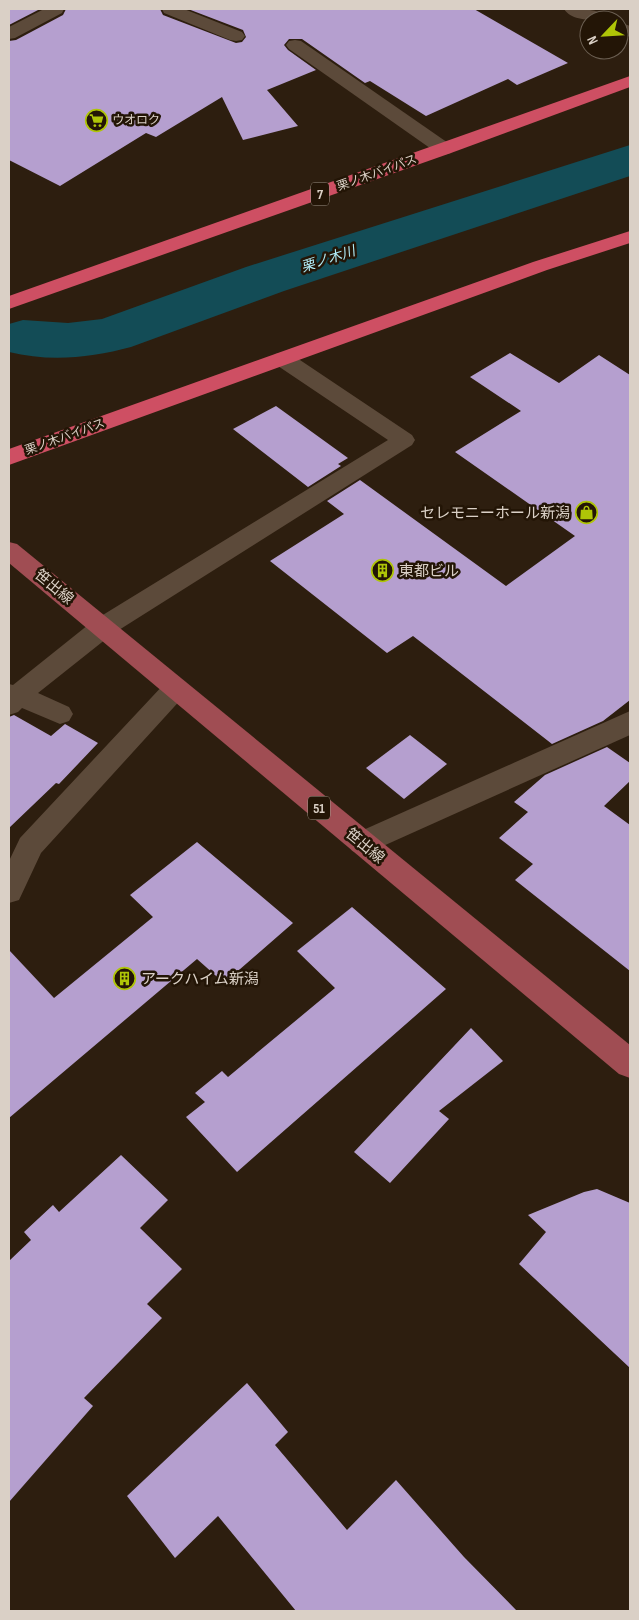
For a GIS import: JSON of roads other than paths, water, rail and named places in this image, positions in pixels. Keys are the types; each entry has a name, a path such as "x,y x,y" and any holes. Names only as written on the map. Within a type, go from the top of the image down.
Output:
{"highway":[{"name":"栗ノ木バイパス","path":"9,303 444,149 630,80"},
{"name":"栗ノ木バイパス","path":"9,457 540,266 630,236"}],"main road":[{"name":"笹出線","path":"9,550 630,1064"}],"street":[{"path":"9,34 56,9"},
{"path":"170,9 236,36"},
{"path":"295,45 444,149"},
{"path":"12,698 102,628 404,440 283,359"},
{"path":"9,891 30,846 176,689"},
{"path":"12,698 60,714"},
{"path":"362,843 622,727 630,721"}],"waterway":[{"name":"栗ノ木川","path":"23,338 68,341 111,335 265,279 630,160"}],"place":[{"name":"ウオロク","path":"96,120"},
{"name":"セレモニーホール新潟","path":"586,513"},
{"name":"東都ビル","path":"383,571"},
{"name":"アークハイム新潟","path":"125,979"}]}
